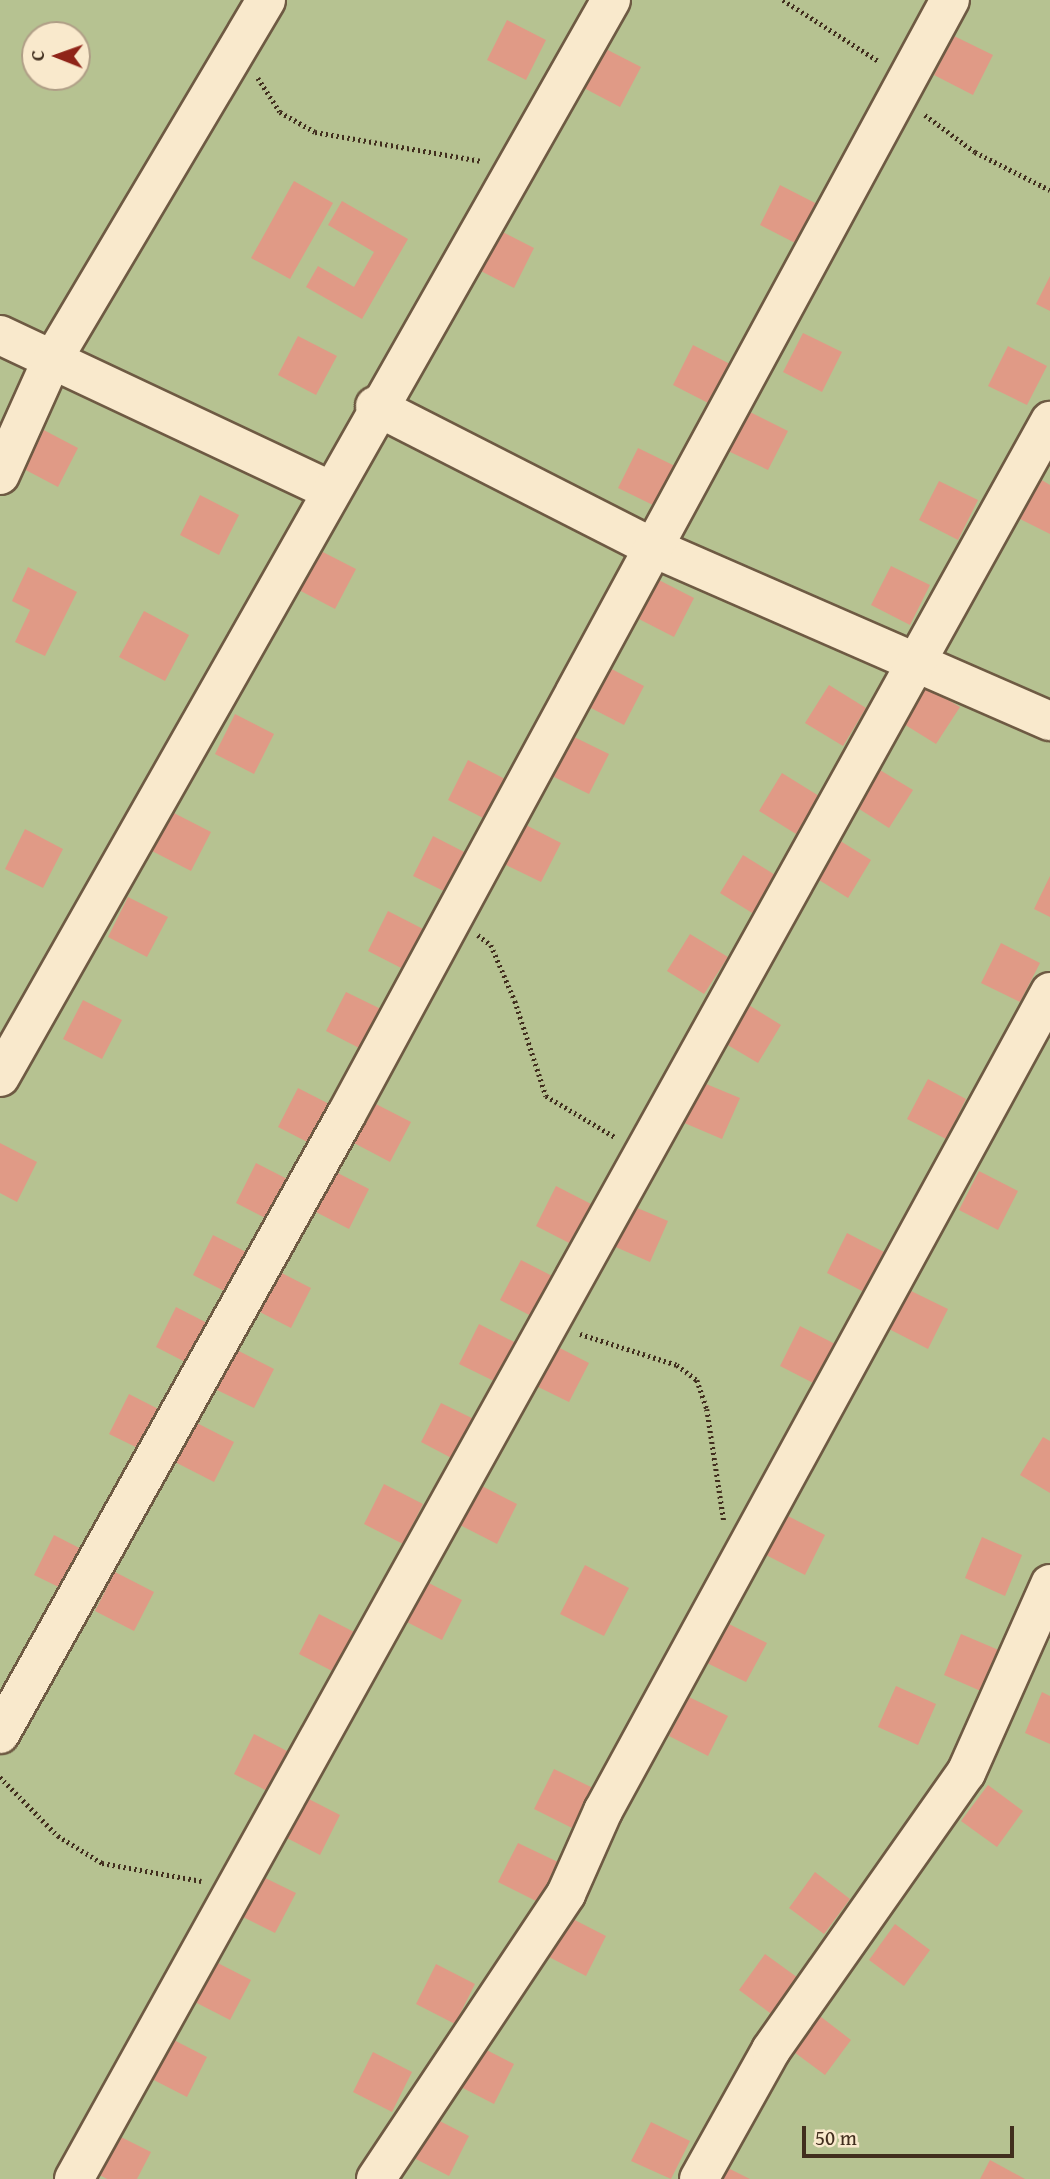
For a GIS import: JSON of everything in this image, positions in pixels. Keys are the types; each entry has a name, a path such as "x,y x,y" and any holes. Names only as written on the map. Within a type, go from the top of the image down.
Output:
{"street":[{"path":"0,475 50,364 266,0"},
{"path":"0,1077 375,406 611,0"},
{"path":"0,1734 455,917 950,0"},
{"path":"0,335 50,364 330,490"},
{"path":"375,406 656,549 1050,720"},
{"path":"74,2179 643,1154 912,660 1050,421"},
{"path":"376,2179 566,1894 604,1811 1050,992"},
{"path":"699,2179 771,2050 966,1773 1050,1584"}],"path":[{"path":"239,46 280,112 315,132 514,166"},
{"path":"455,917 491,946 546,1096 643,1154"},
{"path":"549,1324 677,1365 696,1380 707,1409 724,1525"},
{"path":"0,1777 58,1836 102,1863 237,1888"}],"green space":[{"path":"0,0 1050,0 1050,2179 0,2179"}],"building":[{"path":"507,20 546,40 526,80 487,60"},
{"path":"954,36 993,55 973,95 934,75"},
{"path":"602,47 641,67 620,107 582,87"},
{"path":"294,181 333,203 290,279 251,258"},
{"path":"780,185 819,205 799,245 760,225"},
{"path":"342,201 408,239 362,319 306,287 318,266 354,287 374,252 328,225"},
{"path":"495,228 534,248 514,288 475,268"},
{"path":"1050,276 1050,311 1036,304"},
{"path":"803,333 842,352 822,392 783,372"},
{"path":"298,336 337,356 316,395 278,375"},
{"path":"693,345 732,365 712,405 673,385"},
{"path":"1008,346 1047,366 1027,405 988,386"},
{"path":"748,411 788,431 768,470 728,451"},
{"path":"40,428 78,448 58,487 20,467"},
{"path":"638,448 677,467 657,507 618,488"},
{"path":"1040,479 1050,485 1050,534 1020,519"},
{"path":"939,481 978,500 958,540 919,520"},
{"path":"200,495 239,515 219,555 180,535"},
{"path":"317,549 356,569 335,609 297,589"},
{"path":"891,566 930,585 910,625 871,605"},
{"path":"28,567 77,592 45,656 15,642 30,610 12,601"},
{"path":"655,578 694,598 674,637 635,617"},
{"path":"144,611 189,635 165,681 119,657"},
{"path":"606,666 644,686 624,725 585,705"},
{"path":"922,684 960,707 936,744 899,721"},
{"path":"829,685 866,708 843,746 805,723"},
{"path":"235,714 274,734 254,774 215,754"},
{"path":"570,735 609,754 589,794 550,775"},
{"path":"468,760 507,780 487,820 448,800"},
{"path":"875,767 913,790 889,828 853,805"},
{"path":"782,773 819,796 796,834 759,811"},
{"path":"172,812 211,832 191,871 152,851"},
{"path":"522,823 561,843 541,882 502,863"},
{"path":"25,829 63,849 43,888 5,869"},
{"path":"433,836 472,856 452,895 413,876"},
{"path":"834,837 871,860 848,898 811,875"},
{"path":"743,855 780,878 757,916 720,893"},
{"path":"1050,876 1050,917 1034,909"},
{"path":"128,897 168,917 147,957 108,937"},
{"path":"388,911 427,931 407,971 368,951"},
{"path":"690,934 728,957 704,994 667,971"},
{"path":"1001,943 1040,963 1020,1002 981,983"},
{"path":"346,992 385,1011 365,1051 326,1031"},
{"path":"83,1000 122,1020 102,1059 63,1039"},
{"path":"744,1002 781,1025 758,1063 721,1041"},
{"path":"928,1079 966,1099 946,1139 907,1119"},
{"path":"699,1081 740,1098 722,1139 682,1122"},
{"path":"298,1088 337,1108 317,1147 278,1127"},
{"path":"372,1102 411,1122 390,1162 352,1142"},
{"path":"0,1143 37,1162 17,1202 0,1193"},
{"path":"256,1163 295,1183 275,1223 236,1203"},
{"path":"330,1169 369,1189 349,1229 310,1209"},
{"path":"979,1171 1018,1191 998,1230 959,1210"},
{"path":"556,1186 595,1206 575,1246 536,1226"},
{"path":"628,1204 668,1221 650,1262 611,1245"},
{"path":"847,1233 886,1253 866,1293 827,1273"},
{"path":"213,1235 252,1255 232,1295 193,1275"},
{"path":"521,1260 560,1280 539,1320 500,1300"},
{"path":"272,1268 311,1288 291,1328 252,1308"},
{"path":"909,1290 948,1309 928,1349 889,1329"},
{"path":"176,1307 215,1327 195,1367 156,1347"},
{"path":"479,1324 518,1344 498,1383 459,1364"},
{"path":"800,1326 839,1346 819,1386 780,1366"},
{"path":"550,1343 589,1363 569,1402 530,1383"},
{"path":"235,1349 274,1369 254,1408 215,1389"},
{"path":"129,1394 168,1414 148,1453 109,1434"},
{"path":"441,1403 480,1422 459,1462 421,1442"},
{"path":"195,1422 234,1442 214,1482 175,1462"},
{"path":"1043,1437 1050,1441 1050,1493 1020,1475"},
{"path":"384,1484 423,1504 403,1544 364,1524"},
{"path":"478,1484 517,1504 497,1544 458,1524"},
{"path":"786,1515 825,1535 805,1575 766,1555"},
{"path":"54,1535 93,1555 73,1594 34,1575"},
{"path":"982,1537 1022,1555 1005,1596 965,1578"},
{"path":"585,1565 629,1588 604,1636 560,1614"},
{"path":"115,1572 154,1592 134,1631 95,1611"},
{"path":"423,1580 462,1600 442,1640 403,1620"},
{"path":"319,1614 358,1634 338,1674 299,1654"},
{"path":"727,1623 767,1643 746,1682 707,1663"},
{"path":"961,1634 1001,1651 983,1692 944,1675"},
{"path":"896,1686 936,1704 918,1745 878,1727"},
{"path":"1042,1692 1050,1696 1050,1744 1025,1733"},
{"path":"689,1697 728,1716 708,1756 669,1736"},
{"path":"254,1734 293,1754 273,1794 234,1774"},
{"path":"554,1769 593,1788 572,1828 534,1809"},
{"path":"988,1785 1023,1811 997,1847 961,1821"},
{"path":"301,1795 340,1815 320,1855 281,1835"},
{"path":"518,1843 558,1862 538,1902 498,1882"},
{"path":"815,1872 850,1899 824,1934 789,1908"},
{"path":"257,1874 296,1893 275,1933 237,1914"},
{"path":"567,1916 606,1936 586,1976 547,1956"},
{"path":"895,1924 930,1950 904,1986 869,1960"},
{"path":"765,1954 801,1980 774,2016 739,1990"},
{"path":"212,1960 251,1980 230,2020 191,2000"},
{"path":"436,1964 475,1984 455,2024 416,2004"},
{"path":"816,2013 851,2040 825,2075 790,2049"},
{"path":"168,2037 207,2057 187,2097 148,2077"},
{"path":"475,2044 514,2064 494,2104 455,2084"},
{"path":"373,2052 412,2072 392,2112 353,2092"},
{"path":"430,2116 469,2136 449,2176 410,2156"},
{"path":"651,2122 690,2141 671,2179 631,2161"},
{"path":"111,2132 151,2152 137,2179 107,2179 92,2171"},
{"path":"990,2160 1025,2179 980,2179"},
{"path":"716,2162 750,2179 708,2179"}]}
